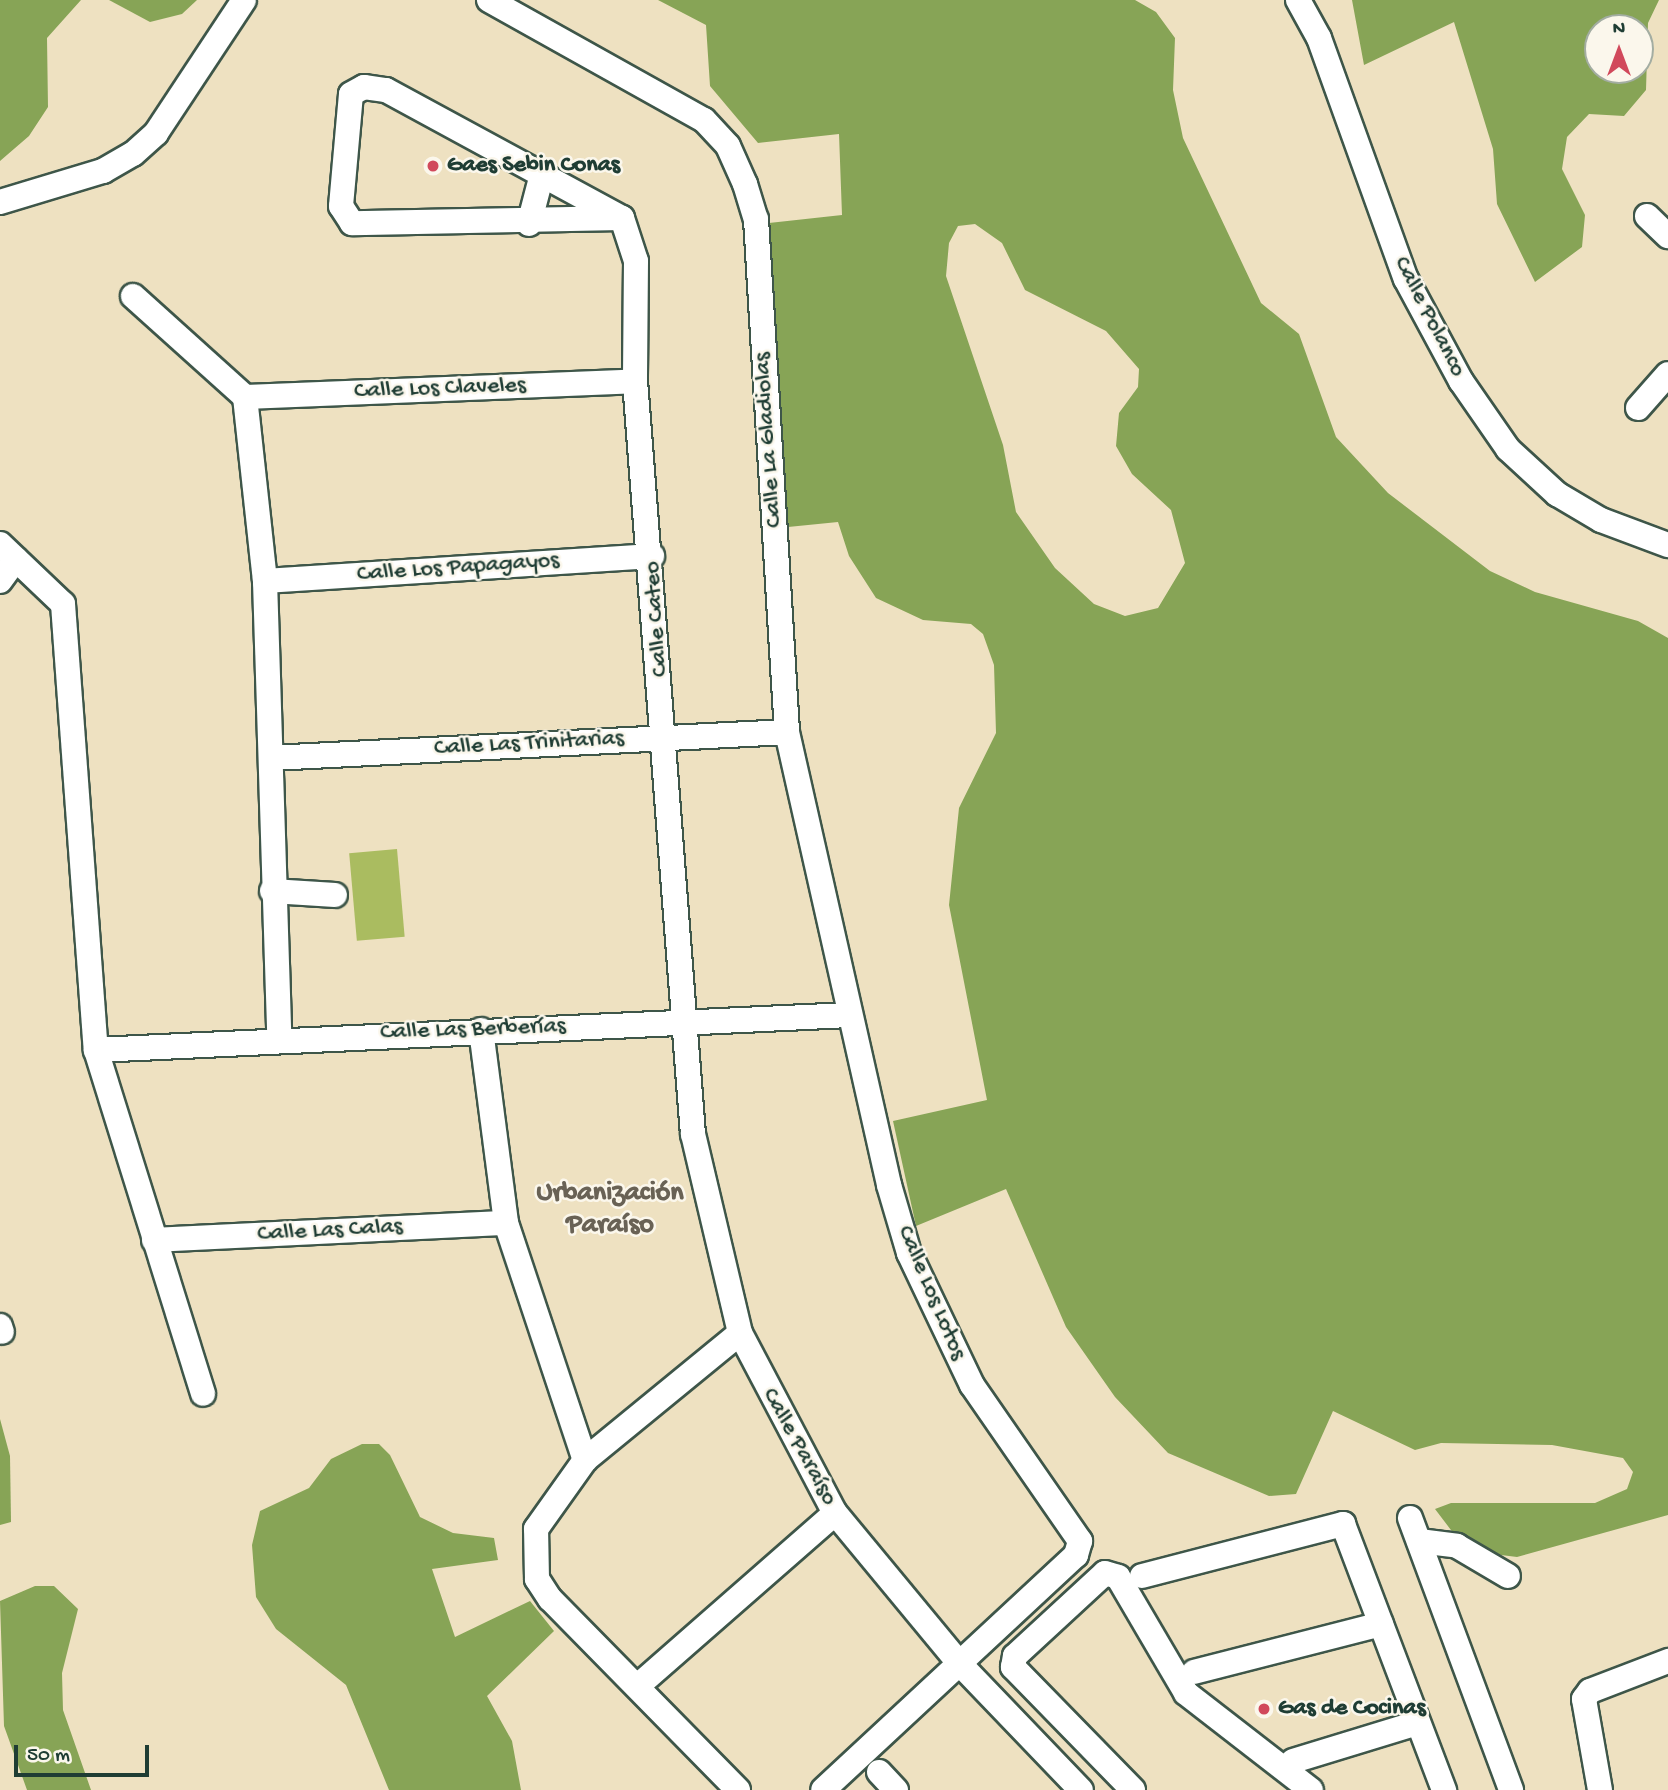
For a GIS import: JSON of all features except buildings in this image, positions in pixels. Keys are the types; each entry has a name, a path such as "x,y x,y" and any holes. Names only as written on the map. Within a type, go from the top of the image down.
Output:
{"street":[{"path":"0,202 103,171 133,154 156,133 244,0"},
{"name":"Calle La Gladiolas","path":"489,0 704,120 728,146 746,184 755,219 787,732 850,1015"},
{"name":"Calle Polanco","path":"1298,0 1319,38 1406,279 1461,381 1508,449 1557,495 1601,520 1668,545"},
{"path":"364,87 386,90 622,219 529,224 363,225 346,219 345,111 351,94 364,87"},
{"path":"529,224 542,174"},
{"path":"1647,216 1668,236"},
{"name":"Calle Cateo","path":"622,219 636,261 635,381 652,556 684,1021"},
{"path":"133,296 246,397 265,581 272,891 279,1037"},
{"path":"1638,408 1668,374"},
{"name":"Calle Los Claveles","path":"246,397 635,381"},
{"path":"0,582 8,552 48,585 65,618 96,1050 203,1394"},
{"name":"Calle Los Papagayos","path":"265,581 652,556"},
{"name":"Calle Las Trinitarias","path":"271,758 665,736 787,732"},
{"path":"272,891 335,895"},
{"name":"Calle Las Berberías","path":"96,1050 279,1037 850,1015"},
{"name":"Calle Los Lotos","path":"850,1015 909,1253 972,1385 1080,1541 1076,1555 958,1664"},
{"name":"Calle Paraíso","path":"684,1021 701,1187 740,1333 835,1513 958,1664 1082,1790"},
{"path":"481,1030 506,1223 584,1460"},
{"name":"Calle Las Calas","path":"154,1240 506,1223"},
{"path":"738,1790 640,1684 550,1599 537,1578 536,1529 584,1460 740,1333"},
{"path":"640,1684 835,1513"},
{"path":"1410,1518 1511,1790"},
{"path":"1142,1576 1343,1524 1444,1790"},
{"path":"1419,1541 1457,1546 1508,1576"},
{"path":"1133,1790 1013,1667 1015,1656 1105,1573 1118,1577 1186,1693 1311,1790"},
{"path":"1194,1672 1381,1624"},
{"path":"1600,1790 1584,1699 1590,1691 1668,1661"},
{"path":"823,1790 958,1664"},
{"path":"1293,1761 1417,1723"}],"green space":[{"path":"0,0 81,0 47,38 48,107 29,136 0,161"},
{"path":"109,0 197,0 182,14 150,22"},
{"path":"658,0 1135,0 1156,12 1175,38 1173,90 1183,138 1261,303 1299,334 1336,437 1388,493 1490,571 1535,592 1638,621 1668,638 1668,1515 1517,1557 1501,1555 1454,1534 1435,1509 1451,1503 1595,1503 1627,1489 1633,1472 1623,1458 1552,1445 1441,1443 1415,1450 1333,1411 1296,1494 1269,1496 1168,1453 1115,1397 1066,1327 1006,1189 916,1226 893,1121 987,1100 949,905 959,808 996,733 994,665 983,634 971,624 923,620 876,598 849,556 838,522 788,527 769,223 842,215 839,134 758,143 710,86 706,25","holes":["975,224 1002,243 1025,290 1106,331 1139,369 1138,387 1119,413 1116,446 1132,474 1171,510 1185,563 1158,608 1125,616 1094,604 1055,568 1016,512 1003,445 946,276 949,243 958,226"]},
{"path":"1352,0 1659,0 1652,14 1584,14 1584,84 1646,84 1646,90 1624,116 1589,114 1567,137 1562,169 1585,215 1582,247 1535,282 1497,204 1493,149 1454,22 1364,65"},
{"path":"397,849 405,937 357,941 349,853"},
{"path":"0,1419 10,1456 11,1522 0,1525"},
{"path":"362,1444 379,1444 390,1455 420,1517 453,1533 494,1538 498,1560 432,1569 455,1637 530,1601 554,1631 487,1696 512,1741 521,1790 389,1790 346,1685 276,1629 256,1597 252,1545 260,1511 309,1488 331,1459"},
{"path":"35,1586 54,1586 78,1609 62,1673 63,1710 91,1790 27,1790 4,1726 0,1601"}],"place":[{"name":"Gaes Sebin Conas","path":"433,166"},
{"name":"Gas de Cocinas","path":"1264,1709"}],"district":[{"name":"Urbanización Paraíso","path":"610,1210"}]}
